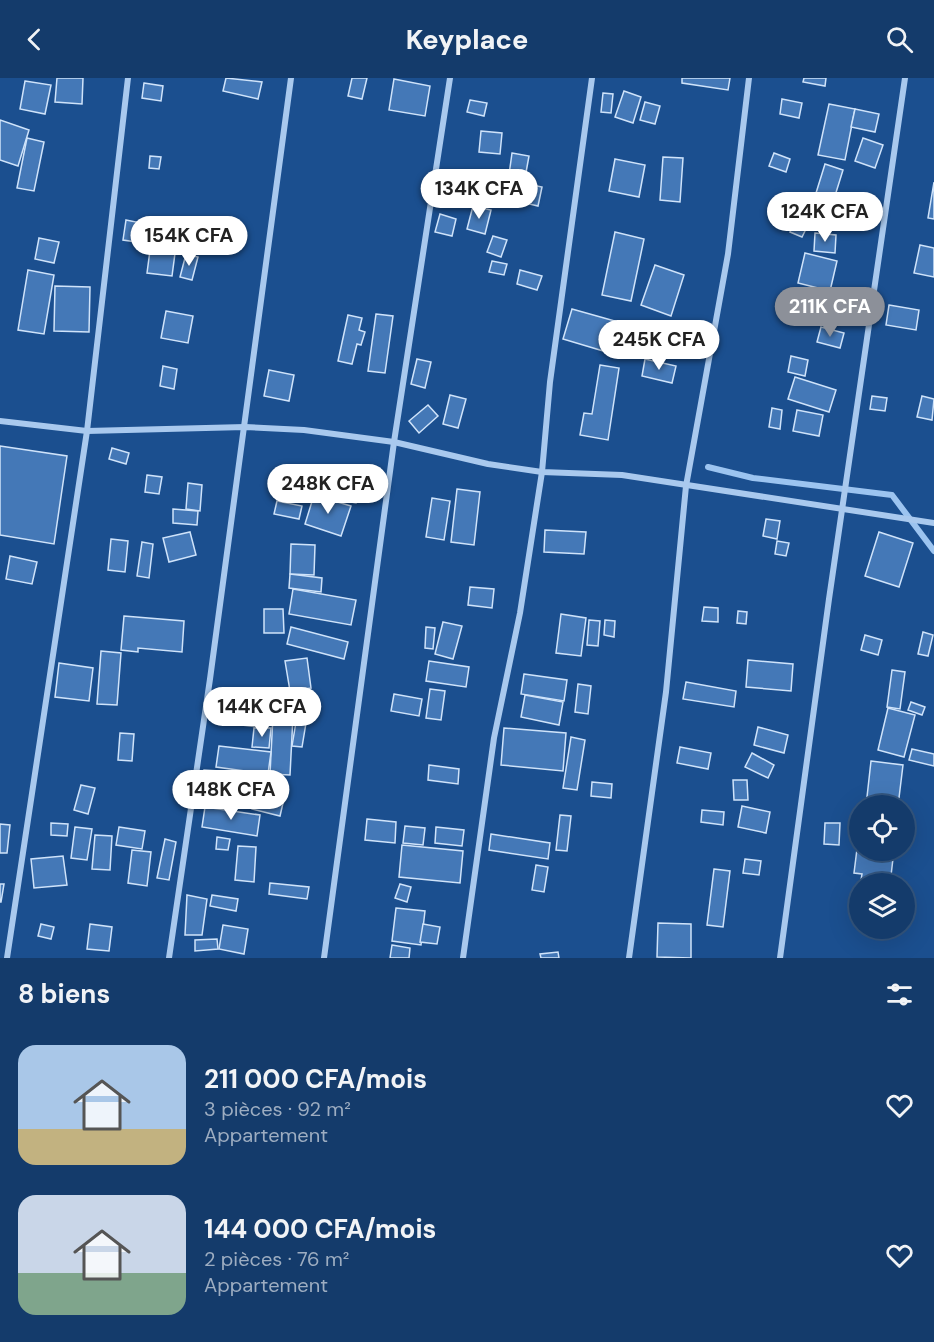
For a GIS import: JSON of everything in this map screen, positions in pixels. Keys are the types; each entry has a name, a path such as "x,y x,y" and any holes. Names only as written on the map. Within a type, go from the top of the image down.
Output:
{"street":[{"path":"6,958 87,431 128,78"},
{"path":"170,958 245,427 291,78"},
{"path":"324,958 394,442 450,78"},
{"path":"463,958 494,738 520,613 542,472 550,382 591,78"},
{"path":"629,958 666,692 686,486 728,254 749,78"},
{"path":"780,958 842,507 905,78"},
{"path":"0,421 87,431 245,427 304,430 394,442 488,464 542,472 622,475 842,507 934,523"}],"building":[{"path":"57,78 83,78 82,104 55,102"},
{"path":"226,78 262,82 258,99 223,91"},
{"path":"352,78 367,78 362,99 348,96"},
{"path":"682,78 730,78 728,90 682,83"},
{"path":"804,78 826,78 825,86 803,82"},
{"path":"394,79 430,86 425,116 389,110"},
{"path":"25,81 51,85 45,114 20,109"},
{"path":"144,83 163,86 161,101 142,98"},
{"path":"624,91 641,97 633,123 615,117"},
{"path":"603,93 613,94 611,113 601,112"},
{"path":"782,99 802,103 799,118 780,114"},
{"path":"470,100 487,103 484,116 467,112"},
{"path":"645,102 660,106 655,124 640,120"},
{"path":"829,104 855,109 845,160 818,155"},
{"path":"855,109 879,114 875,132 851,127"},
{"path":"0,120 29,130 18,166 0,160"},
{"path":"481,131 502,133 500,154 479,152"},
{"path":"27,138 44,142 34,191 17,188"},
{"path":"863,138 883,145 875,168 855,161"},
{"path":"512,153 529,156 525,178 509,175"},
{"path":"774,153 790,159 786,172 769,166"},
{"path":"150,156 161,157 159,169 149,168"},
{"path":"663,157 683,158 680,202 660,200"},
{"path":"615,159 645,165 639,197 609,191"},
{"path":"825,164 843,170 834,199 816,193"},
{"path":"448,173 469,180 464,198 443,191"},
{"path":"934,182 934,219 928,218"},
{"path":"475,183 490,187 486,203 471,199"},
{"path":"528,184 542,187 538,206 525,203"},
{"path":"473,206 491,210 485,234 467,229"},
{"path":"440,214 456,219 452,236 435,232"},
{"path":"126,220 146,224 143,243 123,240"},
{"path":"154,220 179,223 172,276 147,273"},
{"path":"793,224 806,229 802,237 790,232"},
{"path":"615,232 644,239 631,301 602,295"},
{"path":"815,233 836,235 835,253 814,251"},
{"path":"493,236 507,240 501,257 487,252"},
{"path":"39,238 59,242 54,263 35,259"},
{"path":"920,245 934,248 934,277 914,273"},
{"path":"805,253 837,261 830,291 798,283"},
{"path":"186,254 198,257 192,280 180,277"},
{"path":"492,261 507,264 504,275 489,272"},
{"path":"655,265 684,275 671,316 641,305"},
{"path":"28,270 54,275 44,334 18,330"},
{"path":"520,270 542,276 537,290 517,284"},
{"path":"55,286 90,287 89,332 54,331"},
{"path":"889,305 919,310 916,330 886,325"},
{"path":"572,309 629,325 620,356 563,339"},
{"path":"166,311 193,316 188,343 161,338"},
{"path":"376,314 393,316 385,373 368,371"},
{"path":"348,315 362,318 359,330 365,332 361,345 357,344 352,364 338,361"},
{"path":"821,327 844,333 840,348 817,342"},
{"path":"791,356 808,360 805,376 788,372"},
{"path":"417,359 431,362 425,388 411,384"},
{"path":"645,359 676,366 672,383 642,376"},
{"path":"600,365 619,368 608,440 580,435 584,413 592,414"},
{"path":"163,366 177,369 174,389 160,386"},
{"path":"269,370 294,375 289,401 264,396"},
{"path":"795,377 836,390 829,412 788,399"},
{"path":"450,395 466,399 458,428 443,424"},
{"path":"872,396 887,398 885,411 870,409"},
{"path":"922,396 934,399 932,420 917,417"},
{"path":"428,405 438,416 419,433 409,421"},
{"path":"772,408 782,410 780,429 769,427"},
{"path":"797,410 823,415 819,436 793,431"},
{"path":"0,446 67,456 54,544 0,535"},
{"path":"112,448 129,453 126,464 109,459"},
{"path":"147,475 162,477 159,494 145,492"},
{"path":"342,476 360,479 356,503 338,500"},
{"path":"188,483 202,485 200,511 186,509"},
{"path":"457,489 480,492 474,545 451,542"},
{"path":"314,495 351,506 341,536 305,524"},
{"path":"432,498 450,501 444,540 426,537"},
{"path":"277,501 302,506 299,519 274,514"},
{"path":"173,509 198,511 197,525 173,523"},
{"path":"766,519 780,521 777,539 763,536"},
{"path":"545,530 586,532 584,554 544,552"},
{"path":"190,532 196,555 169,562 163,538"},
{"path":"879,532 913,543 899,587 865,576"},
{"path":"111,539 128,541 125,572 108,570"},
{"path":"777,541 789,543 786,556 775,554"},
{"path":"142,542 153,544 149,578 137,576"},
{"path":"291,544 315,545 314,575 290,574"},
{"path":"10,556 37,562 32,584 6,579"},
{"path":"290,574 322,578 321,592 289,588"},
{"path":"470,587 494,589 492,608 468,605"},
{"path":"293,589 356,600 351,625 289,614"},
{"path":"704,607 718,608 718,622 702,621"},
{"path":"264,609 283,609 284,633 264,633"},
{"path":"738,611 747,612 746,624 737,623"},
{"path":"561,614 586,618 581,656 556,653"},
{"path":"124,616 184,621 182,652 138,648 138,652 121,650"},
{"path":"589,620 600,621 598,646 587,645"},
{"path":"605,620 615,621 614,637 604,635"},
{"path":"443,622 462,626 453,659 435,654"},
{"path":"291,627 348,642 344,659 287,644"},
{"path":"426,627 435,628 433,649 425,648"},
{"path":"923,632 933,635 928,656 918,654"},
{"path":"865,635 882,640 878,655 861,650"},
{"path":"101,651 121,653 117,705 97,704"},
{"path":"307,658 311,688 290,691 285,661"},
{"path":"748,660 793,664 791,691 746,687"},
{"path":"429,661 469,667 466,687 426,681"},
{"path":"59,663 93,668 89,701 55,697"},
{"path":"892,670 905,672 900,709 887,707"},
{"path":"524,674 567,680 564,701 521,694"},
{"path":"686,682 736,691 734,707 683,699"},
{"path":"578,684 591,686 588,714 575,712"},
{"path":"430,689 445,691 441,720 426,718"},
{"path":"394,694 422,699 419,716 391,711"},
{"path":"525,695 563,702 559,725 521,717"},
{"path":"911,702 925,707 922,715 908,710"},
{"path":"218,708 259,713 258,727 217,722"},
{"path":"888,708 915,715 904,757 878,750"},
{"path":"273,715 293,716 290,775 270,774"},
{"path":"296,722 306,723 302,747 292,746"},
{"path":"758,727 788,735 784,753 754,745"},
{"path":"254,728 271,728 269,748 252,747"},
{"path":"504,728 566,733 563,771 501,765"},
{"path":"120,733 134,734 132,761 118,760"},
{"path":"571,737 585,740 577,790 563,788"},
{"path":"219,746 271,752 268,774 216,767"},
{"path":"680,747 711,753 708,769 677,763"},
{"path":"912,749 934,754 934,766 909,760"},
{"path":"752,753 774,765 768,778 745,767"},
{"path":"871,761 903,765 899,795 867,795"},
{"path":"429,765 459,769 458,784 428,780"},
{"path":"204,770 268,774 267,793 203,789"},
{"path":"733,780 747,780 748,800 734,800"},
{"path":"592,782 612,784 611,798 591,796"},
{"path":"81,785 95,788 88,814 74,810"},
{"path":"255,796 283,803 280,816 252,809"},
{"path":"742,806 770,812 766,833 738,827"},
{"path":"205,807 260,815 257,836 202,827"},
{"path":"702,810 724,812 723,825 701,822"},
{"path":"560,815 571,816 567,851 556,850"},
{"path":"367,819 396,822 395,843 365,840"},
{"path":"51,823 68,824 67,836 51,835"},
{"path":"825,823 840,823 839,845 824,844"},
{"path":"0,824 10,825 7,853 0,853"},
{"path":"405,826 425,828 423,845 403,843"},
{"path":"75,827 92,829 87,860 71,858"},
{"path":"119,827 145,831 142,849 116,845"},
{"path":"436,827 464,830 462,846 435,843"},
{"path":"491,834 550,843 548,859 489,850"},
{"path":"95,835 112,836 110,870 92,869"},
{"path":"217,837 230,839 228,850 216,849"},
{"path":"165,839 176,842 169,880 157,878"},
{"path":"402,845 463,851 460,883 399,877"},
{"path":"238,846 256,847 254,882 235,880"},
{"path":"132,850 151,852 147,886 128,883"},
{"path":"63,856 67,885 34,888 31,859"},
{"path":"745,859 761,861 759,875 743,873"},
{"path":"856,861 893,861 891,873 854,873"},
{"path":"536,865 548,867 544,892 532,890"},
{"path":"714,869 730,871 723,927 707,925"},
{"path":"270,883 309,887 307,899 269,894"},
{"path":"0,884 4,884 1,902 0,902"},
{"path":"400,884 411,887 407,902 395,898"},
{"path":"187,895 207,899 202,935 185,935"},
{"path":"212,895 238,899 236,911 210,906"},
{"path":"396,908 425,911 421,945 392,941"},
{"path":"658,923 691,924 691,958 657,957"},
{"path":"41,924 54,927 51,939 38,936"},
{"path":"90,924 112,927 109,951 87,949"},
{"path":"423,924 440,927 437,944 420,942"},
{"path":"223,925 248,929 244,954 219,949"},
{"path":"217,939 218,949 195,951 195,940"},
{"path":"392,945 410,948 409,958 390,958"},
{"path":"558,952 559,958 541,958 540,954"}],"waterway":[{"path":"708,467 753,478 892,495 934,551"}]}
